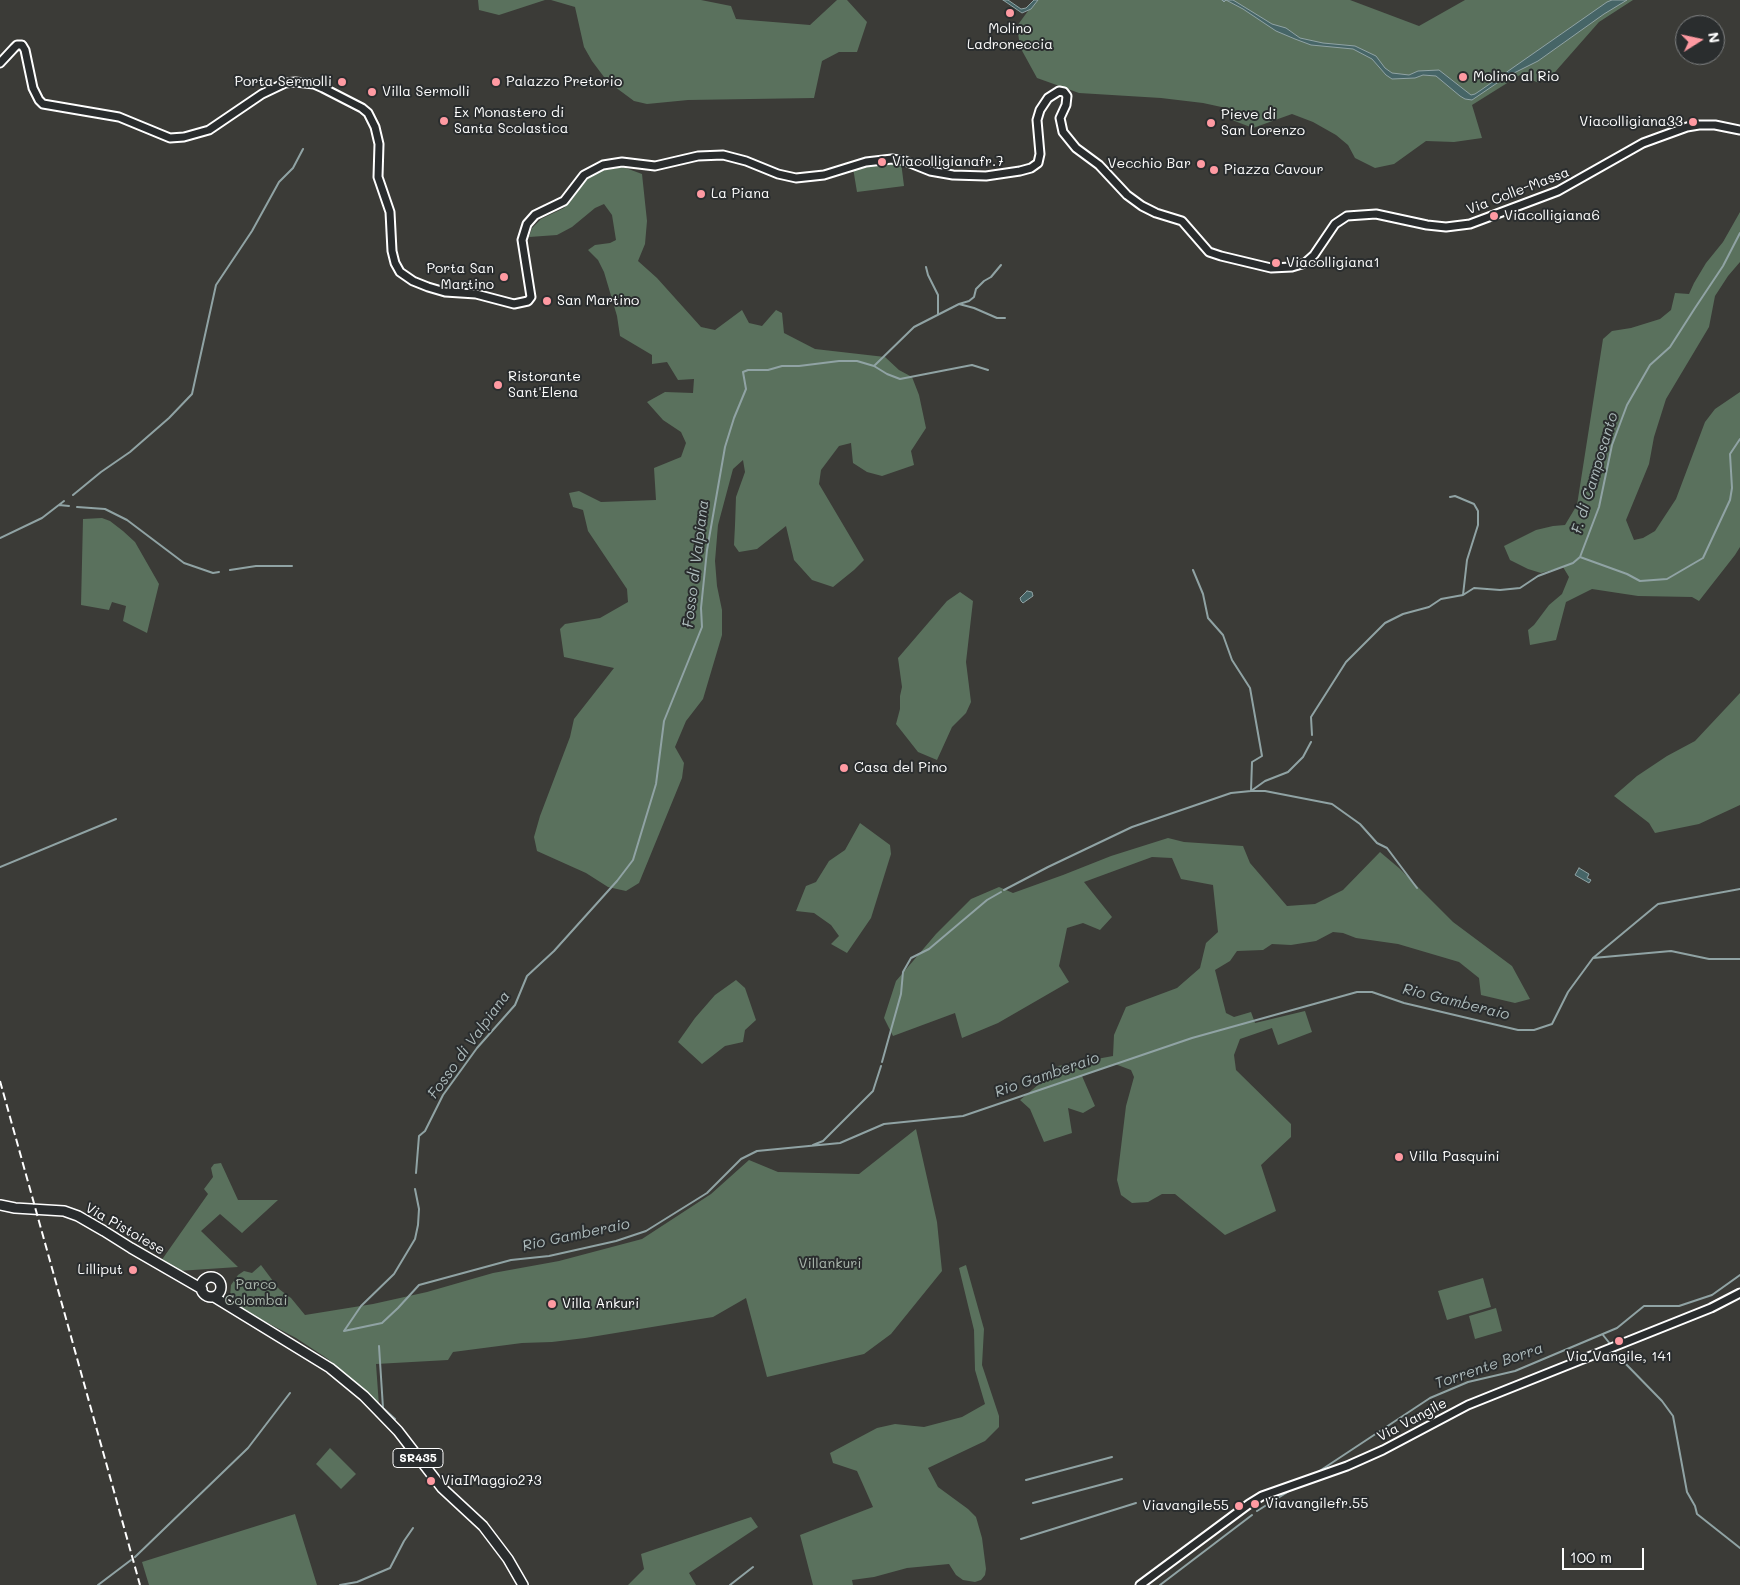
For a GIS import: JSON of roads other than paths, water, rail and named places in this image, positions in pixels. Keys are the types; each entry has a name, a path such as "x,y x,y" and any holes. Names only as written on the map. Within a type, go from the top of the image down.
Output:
{"main road":[{"name":"Via Pistoiese","path":"0,1205 15,1208 64,1211 78,1216 202,1289 205,1295 214,1297 336,1372 386,1418 437,1482 483,1526 524,1585"},
{"name":"Via Pistoiese","path":"174,1274 206,1278"},
{"path":"202,1289 202,1282 206,1278 217,1278 222,1285 219,1294 214,1297"},
{"path":"221,1290 229,1306"}],"street":[{"name":"Via Colle-Massa","path":"0,63 17,45 22,46 34,88 41,103 119,117 170,138 184,137 209,130 262,94 285,83 314,84 323,88 362,108 370,116 375,127 379,144 378,177 390,212 392,251 400,272 428,288 445,292 476,294 510,304 523,303 530,300 531,297 522,240 527,224 535,215 564,201 586,173 603,164 622,162 658,165 698,156 716,155 733,157 778,174 796,178 830,174 866,162 892,159 905,161 930,171 953,175 986,176 1020,171 1031,168 1038,163 1040,154 1037,120 1040,110 1048,98 1059,91 1064,92 1067,96 1060,118 1062,128 1068,140 1099,164 1134,201 1162,216 1182,221 1205,248 1216,255 1265,267 1286,267 1310,260 1335,224 1347,216 1367,213 1382,214 1427,225 1446,227 1470,224 1558,191 1643,143 1688,127 1715,125 1740,130"},
{"name":"Via Vangile","path":"1140,1585 1248,1504 1262,1496 1347,1466 1383,1450 1468,1405 1711,1308 1740,1293"}],"water":[{"path":"1003,0 1008,0 1021,9 1026,8 1034,0 1038,0 1031,9 1022,13"},
{"path":"1226,0 1233,0 1272,24 1286,28 1300,38 1323,43 1355,46 1376,56 1385,68 1392,73 1409,75 1418,71 1439,70 1471,95 1481,90 1607,2 1627,0 1538,61 1506,77 1472,100 1460,96 1436,76 1423,75 1415,78 1392,79 1372,59 1353,49 1311,45 1295,39 1276,31"},
{"path":"1027,591 1032,592 1033,596 1023,603 1020,598"},
{"path":"1579,868 1589,874 1587,878 1591,880 1589,883 1575,875"}],"waterway":[{"path":"73,495 130,452 169,418 192,394 216,285 252,231 279,182 293,168 303,149"},
{"name":"F. di Camposanto","path":"1312,735 1311,717 1346,662 1385,623 1403,614 1429,607 1441,599 1463,595 1474,588 1500,590 1520,588 1538,576 1573,563 1580,557 1599,507 1612,445 1627,405 1650,365 1670,347 1723,266 1740,233"},
{"path":"959,304 969,301 974,297 976,289 991,277 1001,265"},
{"path":"926,267 938,295 938,314"},
{"name":"Fosso di Valpiana","path":"416,1173 419,1136 425,1131 443,1095 477,1048 515,1005 527,976 554,951 617,881 633,860 656,784 664,721 702,627 701,608 707,550 725,447 746,389 743,372 748,370 768,370 782,366 839,361 857,361 874,366 914,327 959,304 997,318 1005,318"},
{"path":"874,366 900,379 972,365 988,370"},
{"path":"1580,557 1627,574 1640,581 1667,579 1703,558 1730,500 1732,488 1730,454 1740,439"},
{"path":"1450,497 1455,496 1474,504 1478,511 1478,525 1467,560 1463,595"},
{"path":"0,538 42,518 64,501"},
{"path":"59,505 69,506"},
{"path":"77,507 105,509 127,520 184,563 213,573 219,572"},
{"path":"230,570 256,566 292,566"},
{"path":"1193,570 1203,594 1208,618 1223,635 1232,660 1250,688 1262,756 1252,762 1251,791"},
{"path":"1251,791 1265,781 1288,772 1303,757 1311,742"},
{"path":"1004,890 1132,827 1231,793 1251,791 1265,791 1332,804 1360,824 1377,843 1387,848 1417,888"},
{"path":"0,867 116,819"},
{"name":"Rio Gamberaio","path":"344,1331 382,1323 419,1285 511,1260 549,1256 616,1241 646,1231 707,1193 741,1159 757,1151 840,1143 884,1124 963,1116 1192,1038 1357,992 1372,992 1404,1003 1518,1030 1534,1030 1552,1024 1568,992 1593,958 1658,904 1740,889"},
{"path":"882,1062 901,994 903,972 911,958 929,949 987,900 1001,892"},
{"path":"1593,958 1671,951 1709,959 1740,959"},
{"path":"813,1145 823,1141 873,1091 881,1066"},
{"path":"344,1331 361,1306 394,1274 415,1239 419,1209 415,1189"},
{"name":"Torrente Borra","path":"1315,1474 1430,1398 1468,1382 1515,1371 1617,1328 1644,1306 1679,1306 1712,1295 1740,1275"},
{"path":"1603,1335 1611,1345"},
{"path":"379,1346 383,1408 395,1419"},
{"path":"1613,1349 1662,1401 1673,1416 1687,1492 1697,1514 1740,1548"},
{"path":"135,1557 248,1448 290,1393"},
{"path":"1026,1480 1112,1457"},
{"path":"1033,1503 1122,1479"},
{"name":"Torrente Borra","path":"1257,1511 1294,1488"},
{"path":"1021,1539 1136,1503"},
{"name":"Torrente Borra","path":"1160,1585 1252,1515"},
{"path":"340,1585 357,1582 390,1568 413,1528"},
{"path":"98,1585 131,1560"},
{"path":"730,1585 753,1567"}],"railway":[{"path":"0,1081 140,1585"}],"place":[{"name":"Molino Ladroneccia","path":"1010,13"},
{"name":"Molino al Rio","path":"1463,77"},
{"name":"Porta Sermolli","path":"342,82"},
{"name":"Palazzo Pretorio","path":"496,82"},
{"name":"Villa Sermolli","path":"372,92"},
{"name":"Ex Monastero di Santa Scolastica","path":"444,121"},
{"name":"Viacolligiana33","path":"1693,122"},
{"name":"Pieve di San Lorenzo","path":"1211,123"},
{"name":"Viacolligianafr.7","path":"882,162"},
{"name":"Vecchio Bar","path":"1201,164"},
{"name":"Piazza Cavour","path":"1214,170"},
{"name":"La Piana","path":"701,194"},
{"name":"Viacolligiana6","path":"1494,216"},
{"name":"Viacolligiana1","path":"1276,263"},
{"name":"Porta San Martino","path":"504,277"},
{"name":"San Martino","path":"547,301"},
{"name":"Ristorante Sant'Elena","path":"498,385"},
{"name":"Casa del Pino","path":"844,768"},
{"name":"Villa Pasquini","path":"1399,1157"},
{"name":"Lilliput","path":"133,1270"},
{"name":"Villa Ankuri","path":"552,1304"},
{"name":"Via Vangile, 141","path":"1619,1341"},
{"name":"ViaIMaggio273","path":"431,1481"},
{"name":"Viavangilefr.55","path":"1255,1504"},
{"name":"Viavangile55","path":"1239,1506"}],"park label":[{"name":"Villankuri","path":"830,1264"},
{"name":"Parco Colombai","path":"256,1294"}]}
